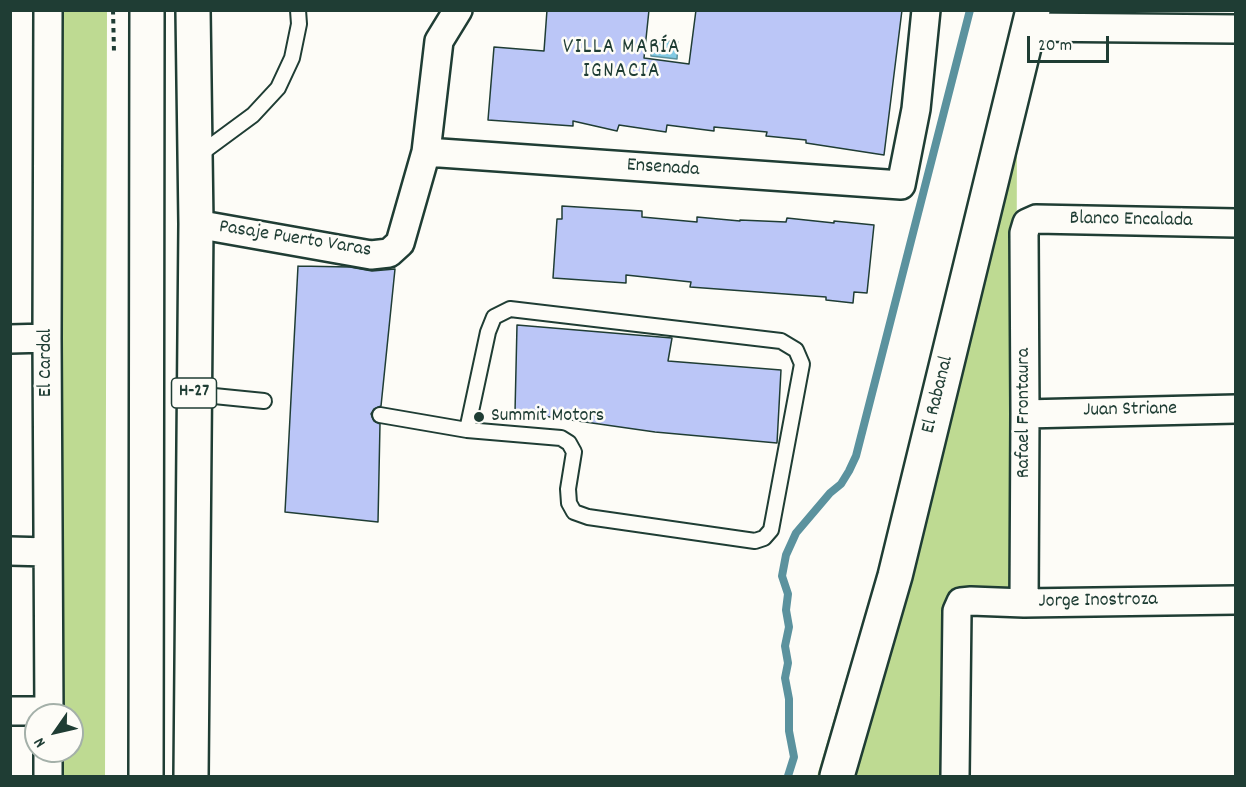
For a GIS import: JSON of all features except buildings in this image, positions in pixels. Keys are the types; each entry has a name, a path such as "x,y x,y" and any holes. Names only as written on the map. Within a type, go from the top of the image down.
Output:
{"main road":[{"name":"H-27","path":"146,777 147,10"},
{"name":"H-27","path":"191,777 196,224 193,10"},
{"name":"El Rabanal","path":"837,777 895,576 1031,19"}],"street":[{"name":"El Cardal","path":"48,10 49,703"},
{"name":"Pasaje Puerto Varas","path":"196,224 371,255 389,253 400,243 426,152 439,41 458,10"},
{"name":"Ensenada","path":"426,152 901,185 916,109 926,10"},
{"path":"1031,19 1236,29"},
{"name":"Blanco Encalada","path":"1027,224 1036,219 1236,223"},
{"name":"Rafael Frontaura","path":"1024,603 1024,233 1027,224"},
{"path":"10,339 47,338"},
{"name":"Juan Striane","path":"1025,414 1236,409"},
{"path":"10,551 48,552"},
{"name":"Jorge Inostroza","path":"955,777 957,611 961,602 1236,600"}],"lane":[{"path":"194,158 253,115 278,88 292,58 299,24 298,10"},
{"path":"380,415 467,430 561,438 569,443 574,452 568,489 568,503 574,512 588,518 755,541 764,538 771,530 802,364 796,350 782,341 510,309 494,317 488,332 467,430"},
{"path":"194,394 264,401"}],"green space":[{"path":"55,11 107,11 105,776 56,776 56,763 84,763 84,703 57,703"},
{"path":"1017,100 1016,597 952,598 946,776 817,776"}],"water":[{"path":"651,40 678,42 677,59 651,56"}],"waterway":[{"path":"788,776 794,757 789,731 789,699 785,678 788,663 785,646 789,627 786,610 788,594 782,576 786,555 796,533 830,493 841,484 856,456 970,10"}],"place":[{"name":"Summit Motors","path":"479,417"}],"district":[{"name":"VILLA MARÍA IGNACIA","path":"622,61"}]}
